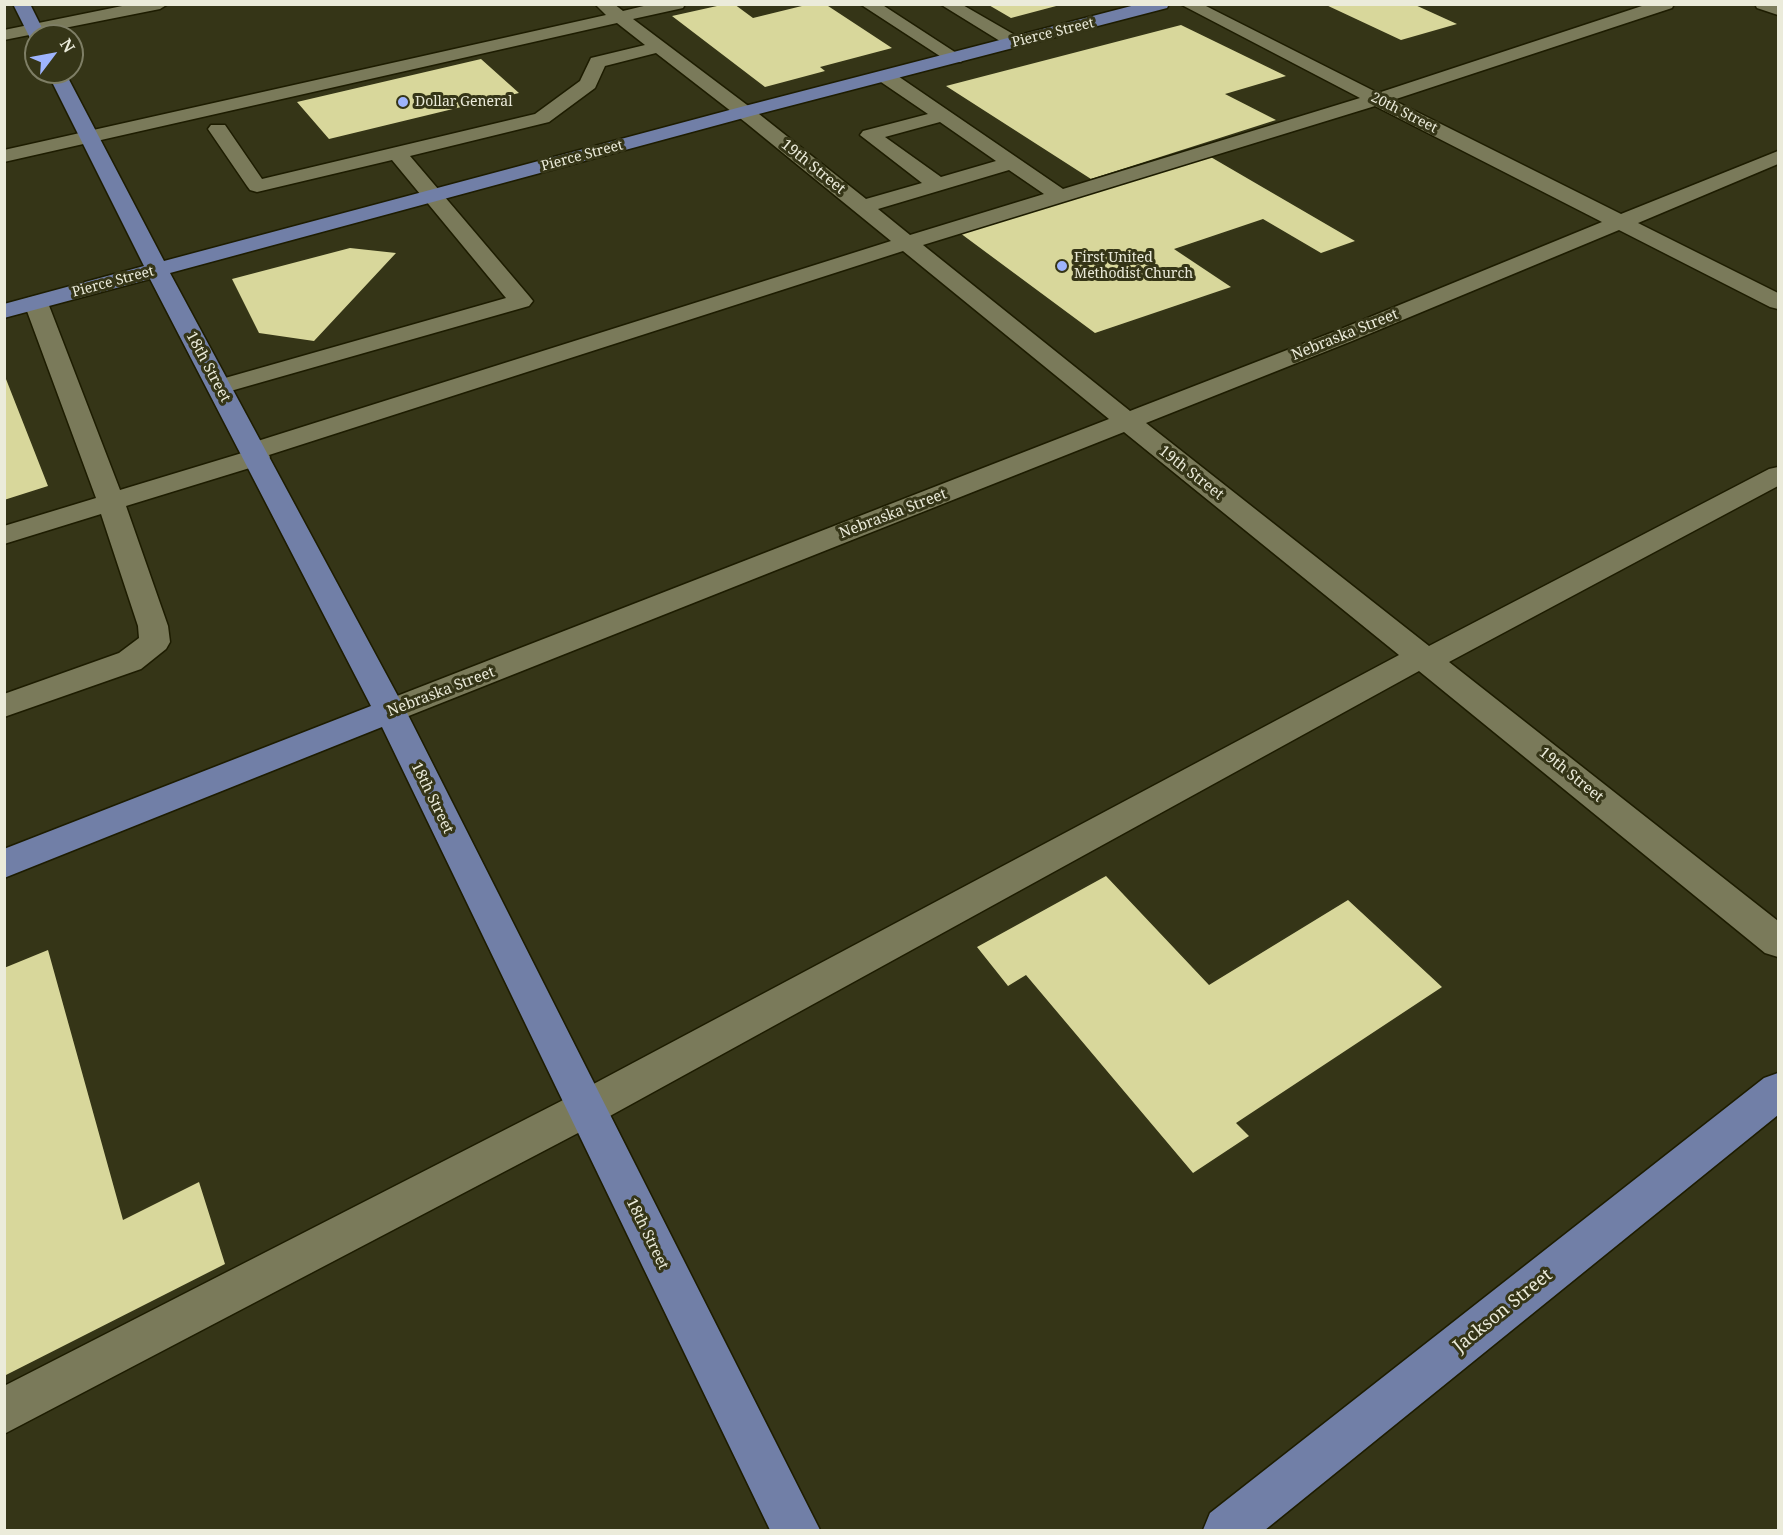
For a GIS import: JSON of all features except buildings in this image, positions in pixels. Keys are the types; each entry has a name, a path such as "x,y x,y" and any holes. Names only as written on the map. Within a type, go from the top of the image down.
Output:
{"main road":[{"path":"21,4 31,24"},
{"name":"Pierce Street","path":"4,311 744,112 1161,4"},
{"name":"18th Street","path":"63,84 91,136 157,270 390,711 795,1530"},
{"name":"Nebraska Street","path":"4,864 390,711"},
{"name":"Jackson Street","path":"1227,1530 1779,1091"}],"street":[{"path":"74,24 160,4"},
{"path":"4,156 611,11 677,4"},
{"path":"868,4 955,58"},
{"path":"948,4 1014,42"},
{"name":"20th Street","path":"1188,4 1779,302"},
{"path":"4,535 907,243 1377,99 1666,4"},
{"path":"1763,4 1779,10"},
{"name":"19th Street","path":"611,11 744,112 1779,942"},
{"path":"4,35 24,34"},
{"path":"218,129 257,186 542,118 588,84 597,62 658,47"},
{"path":"885,76 1060,196"},
{"path":"937,184 870,135 942,116"},
{"path":"219,387 521,301 397,153"},
{"name":"Nebraska Street","path":"390,711 1128,422 1779,157"},
{"path":"862,207 1011,163"},
{"path":"4,706 130,661 155,642 153,626 111,502 36,303"},
{"path":"4,1411 585,1109 1425,658 1779,475"}],"place":[{"name":"Dollar General","path":"403,102"},
{"name":"First United Methodist Church","path":"1062,266"}]}
